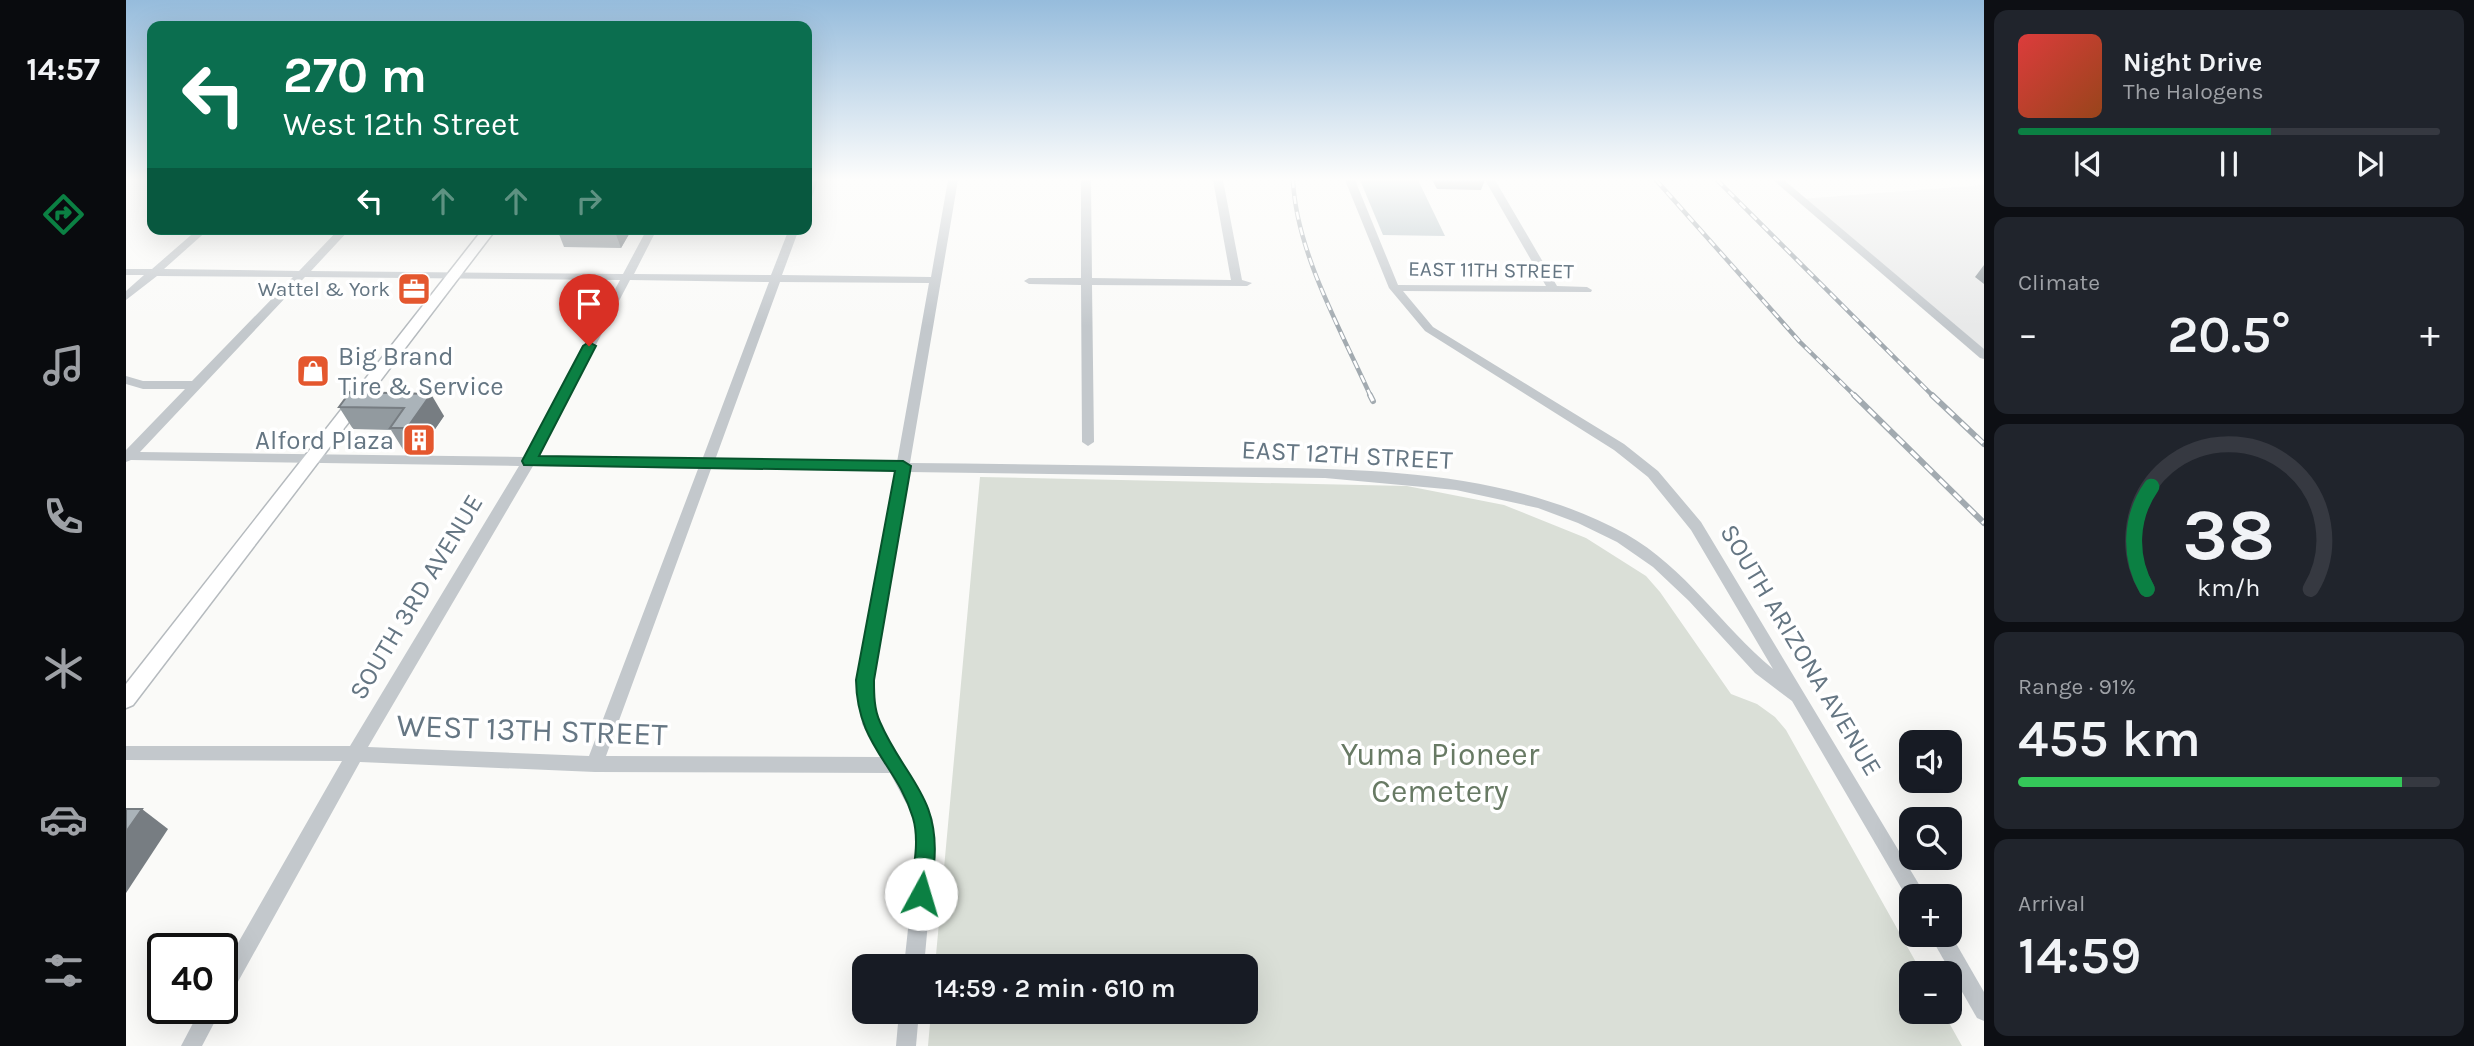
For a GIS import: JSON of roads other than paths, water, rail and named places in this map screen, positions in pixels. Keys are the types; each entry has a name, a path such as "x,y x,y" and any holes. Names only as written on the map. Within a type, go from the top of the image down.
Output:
{"main road":[{"path":"126,699 485,235"}],"street":[{"path":"915,954 926,846 924,820 915,799 870,724 865,680 944,229"},
{"path":"1087,229 1088,442"},
{"path":"1030,281 1242,283 1230,229"},
{"name":"SOUTH ARIZONA AVENUE","path":"1370,229 1394,288 1429,329 1619,447 1653,474 1696,526 1910,884"},
{"path":"1519,229 1555,290"},
{"path":"1835,229 1984,355"},
{"path":"126,297 197,235"},
{"path":"127,457 340,235"},
{"name":"SOUTH 3RD AVENUE","path":"238,962 355,754 529,461 649,235"},
{"path":"595,764 792,235"},
{"path":"126,272 934,280"},
{"name":"EAST 11TH STREET","path":"1394,288 1587,290"},
{"path":"126,380 143,385 197,385"},
{"name":"EAST 12TH STREET","path":"127,457 903,466 1215,474 1325,473 1468,485 1507,495 1596,527 1658,563 1687,589 1760,670 1800,698"},
{"name":"WEST 13TH STREET","path":"126,753 355,754 595,764 893,765"},
{"path":"1947,947 1984,1011"},
{"path":"191,1046 203,1024"},
{"path":"905,1046 908,1024"}],"railway":[{"path":"1301,229 1322,291 1371,397"},
{"path":"1699,229 1800,342 1856,397"},
{"path":"1766,229 1932,395"},
{"path":"1854,395 1984,523"},
{"path":"1932,395 1984,444"},
{"path":"1371,397 1373,401"}],"place":[{"name":"Wattel & York","path":"414,289"},
{"name":"Big Brand Tire & Service","path":"313,371"},
{"name":"Alford Plaza","path":"419,440"}],"park label":[{"name":"Yuma Pioneer Cemetery","path":"1440,772"}]}
